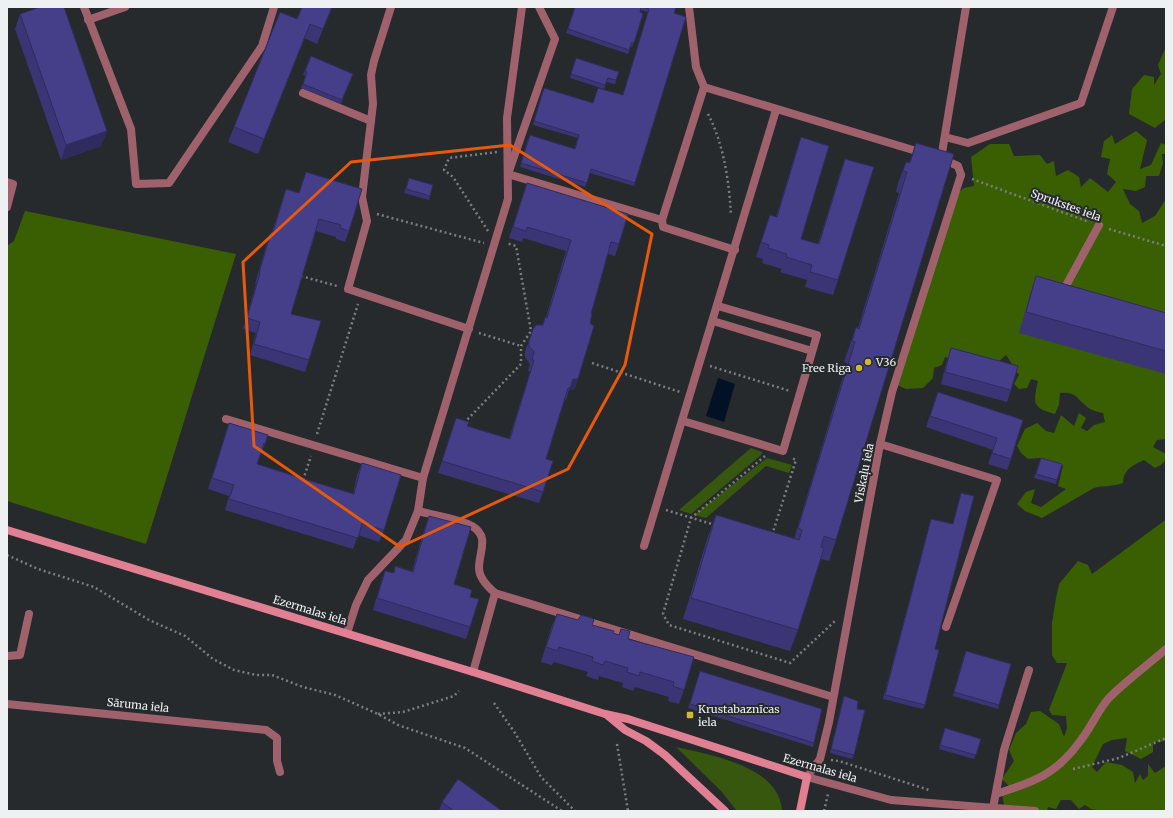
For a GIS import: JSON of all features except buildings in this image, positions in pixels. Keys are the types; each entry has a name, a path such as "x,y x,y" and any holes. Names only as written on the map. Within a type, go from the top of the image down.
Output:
{"street":[{"path":"84,7 130,129 136,184 169,183 262,46 274,7"},
{"path":"88,20 125,7"},
{"path":"390,7 374,61 372,75 373,104 362,186 362,197 367,221 348,289 360,295 469,329"},
{"path":"347,633 356,605 368,580 406,540 418,511 423,478 508,199 507,118 522,7"},
{"path":"508,174 555,39 539,7"},
{"path":"688,7 695,62 704,87 662,220 663,226 735,250"},
{"path":"941,158 966,7"},
{"path":"945,138 968,143 1082,103 1113,7"},
{"path":"704,87 776,110 941,158 958,166 961,175"},
{"path":"303,93 371,120"},
{"path":"644,546 735,250 776,110"},
{"path":"508,174 662,220"},
{"name":"Viskaļu iela","path":"807,777 820,759 850,608 880,444 892,392 961,175"},
{"path":"7,182 13,184 7,207"},
{"path":"1069,295 1062,293 1099,225"},
{"path":"683,421 783,451 817,335 718,306"},
{"path":"713,321 812,351"},
{"path":"226,418 423,478"},
{"path":"880,444 997,480 946,627"},
{"path":"418,511 471,526 481,535 484,543 479,568 485,585 495,593 833,697"},
{"name":"Ezermalas iela","path":"7,530 347,633 605,714 628,719 831,784 891,800 1035,811"},
{"path":"473,672 495,593"},
{"path":"7,656 20,655 29,614"},
{"path":"996,794 1049,774 1069,756 1082,740 1108,699 1166,649"},
{"path":"993,808 1004,750 1030,670"},
{"name":"Sāruma iela","path":"7,704 266,730 277,738 277,761 280,772"},
{"name":"Ezermalas iela","path":"605,714 625,730 646,741 665,756 725,811"},
{"path":"800,811 807,777"}],"path":[{"path":"704,87 707,113 717,131 726,166 732,222"},
{"path":"495,242 453,177 444,170 449,158 508,151"},
{"name":"Sprukstes iela","path":"961,175 1099,225 1166,246"},
{"path":"365,211 516,246 531,331 520,346 521,364 465,423 442,418"},
{"path":"302,276 348,289"},
{"path":"302,483 360,295"},
{"path":"469,329 520,346"},
{"path":"592,363 690,395"},
{"path":"700,363 800,395"},
{"path":"775,448 691,518 663,614 669,625 790,663 850,608"},
{"path":"770,542 796,460 783,451"},
{"path":"656,507 720,527"},
{"path":"7,555 38,569 94,587 149,620 185,636 213,659 234,670 256,675 272,675 303,687 335,695 378,714 398,726 465,748 562,811"},
{"path":"378,714 403,712 454,696 459,691"},
{"path":"494,703 515,733 541,776 576,811"},
{"path":"1070,769 1119,758 1166,738"},
{"path":"617,744 628,811"},
{"path":"820,759 839,761 933,792"},
{"path":"824,811 831,784"}],"highlighted area":[{"path":"510,145 652,234 625,365 568,469 400,547 254,446 243,262 351,162"}],"green space":[{"path":"1166,47 1166,119 1155,128 1129,114 1132,89 1144,75 1154,77 1154,85 1161,74 1158,65"},
{"path":"1136,131 1147,140 1140,169 1151,165 1161,143 1166,145 1166,154 1162,154 1163,163 1159,176 1146,176 1145,187 1136,191 1123,189 1130,204 1139,211 1142,223 1155,216 1166,199 1166,439 1157,440 1153,447 1166,454 1165,459 1162,464 1155,468 1144,460 1129,468 1123,478 1123,483 1094,488 1042,518 1025,511 1017,504 1026,492 1035,489 1031,503 1041,507 1066,489 1058,486 1063,466 1040,458 1028,459 1021,453 1017,446 1025,429 1037,423 1046,431 1054,433 1061,415 1074,426 1079,413 1086,418 1081,428 1087,431 1094,425 1105,422 1103,413 1087,407 1075,396 1069,393 1060,393 1059,405 1055,414 1038,407 1035,400 1035,395 1038,381 1031,379 1027,388 1019,389 1014,384 1019,375 1006,355 997,363 970,364 945,357 942,365 934,368 933,378 923,388 906,389 897,385 959,192 964,188 974,186 971,157 990,144 1009,144 1014,156 1040,155 1047,164 1054,161 1056,176 1068,170 1079,177 1081,187 1090,178 1108,192 1116,182 1107,174 1110,159 1101,157 1104,141 1112,135 1115,144"},
{"path":"25,211 236,254 146,544 7,501 7,246 14,241"},
{"path":"751,448 762,452 761,455 691,514 679,510"},
{"path":"767,458 792,465 789,473 766,466 706,518 694,515"},
{"path":"1166,521 1166,741 1153,742 1153,752 1141,759 1125,751 1127,738 1112,740 1103,744 1092,767 1097,772 1106,762 1122,765 1133,772 1135,783 1140,774 1143,780 1148,776 1148,764 1155,773 1166,766 1166,810 1103,811 1091,809 1085,805 1079,809 1071,800 1061,800 1056,809 1048,807 1047,811 1034,811 1004,805 1002,793 1011,788 1002,779 1014,761 1009,750 1016,733 1026,724 1031,712 1040,711 1059,724 1064,737 1067,728 1066,716 1052,715 1049,710 1067,663 1057,663 1052,655 1052,623 1059,584 1078,561 1088,565 1092,574"},
{"path":"676,747 724,759 757,773 769,783 778,796 782,811 737,811 721,791"}],"water":[{"path":"718,378 735,384 724,422 706,416"}],"place":[{"name":"V36","path":"868,362"},
{"name":"Free Riga","path":"859,368"},
{"name":"Krustabaznīcas iela","path":"690,715"}]}
